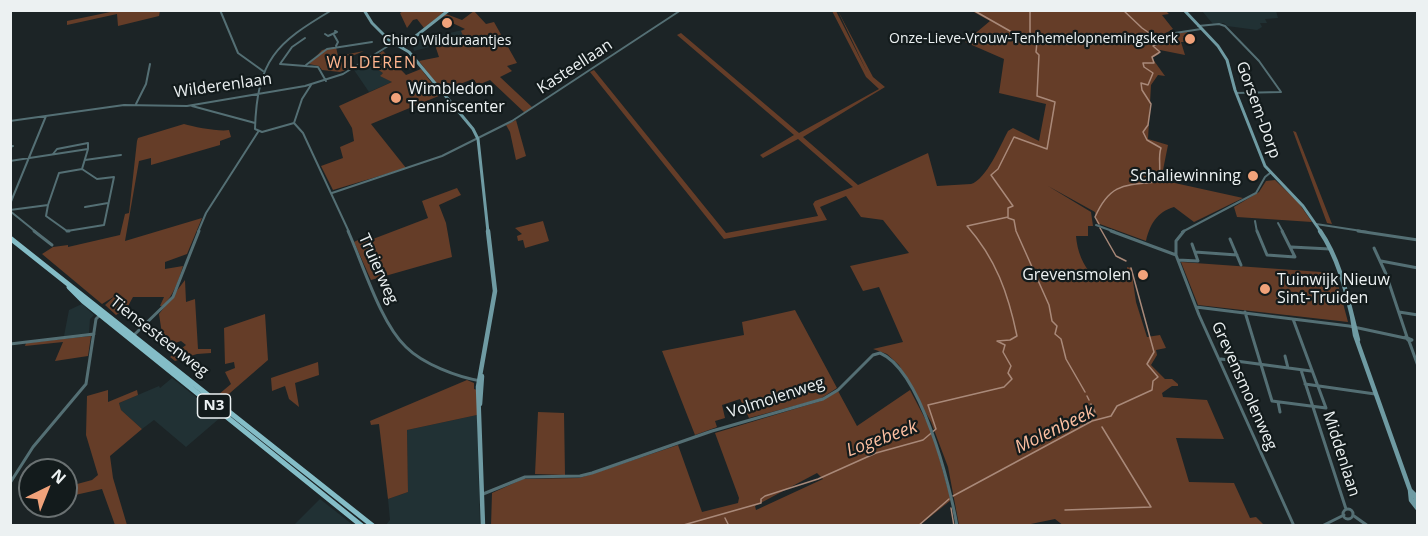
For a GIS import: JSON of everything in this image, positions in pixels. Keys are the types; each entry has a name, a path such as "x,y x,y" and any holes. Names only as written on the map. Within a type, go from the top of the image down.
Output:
{"main road":[{"name":"Tiensesteenweg","path":"10,238 373,525"},
{"name":"Tiensesteenweg","path":"132,336 362,525"}],"street":[{"path":"220,10 236,53 263,71"},
{"path":"258,132 255,123 263,71 273,52 284,41 332,10"},
{"path":"364,10 372,23 393,43 412,55 473,129 478,139 495,291 481,381 483,525"},
{"path":"402,47 449,10"},
{"name":"Kasteellaan","path":"332,192 442,156 478,139 543,103 681,10"},
{"name":"Gorsem-Dorp","path":"1184,10 1225,55 1236,93 1260,157 1270,173 1298,200 1332,249 1338,262 1354,328"},
{"path":"1175,33 1219,24 1225,26 1259,61 1281,92 1236,93"},
{"path":"334,35 337,32 335,31"},
{"path":"326,34 334,35"},
{"path":"334,35 338,42 336,47"},
{"path":"305,38 292,47 280,64 319,68 326,81"},
{"path":"305,66 320,50 372,42"},
{"name":"Wilderenlaan","path":"10,121 136,104 192,106 326,81 356,67 393,43"},
{"path":"136,104 146,84 150,64"},
{"path":"132,336 173,297 211,204 258,132 294,123 302,99 311,84"},
{"path":"192,106 255,123"},
{"path":"10,204 46,116"},
{"name":"Truierweg","path":"294,123 303,133 332,192 388,323 397,336 413,352 451,372 481,381"},
{"path":"10,161 88,148 82,170"},
{"path":"85,160 121,155"},
{"path":"82,170 97,179 114,177 108,203 104,225 69,232 46,216 59,173 82,170"},
{"path":"1096,225 1176,255 1176,241 1184,230 1256,193 1265,177 1270,173"},
{"path":"86,207 108,203"},
{"path":"10,211 48,205"},
{"path":"10,211 52,245"},
{"path":"1255,221 1254,224 1267,255 1296,257 1278,223"},
{"path":"1316,224 1418,240"},
{"path":"1230,239 1241,265"},
{"path":"1178,260 1198,261 1192,244"},
{"path":"1291,247 1332,249"},
{"path":"1374,248 1418,366"},
{"path":"1195,252 1237,255"},
{"name":"Grevensmolenweg","path":"1176,255 1196,307 1221,359 1272,481 1294,525"},
{"path":"1380,261 1418,268"},
{"path":"1196,307 1293,318 1418,341"},
{"path":"1245,312 1271,399 1313,407"},
{"path":"1399,312 1418,315"},
{"path":"10,483 33,447 86,384 96,319 103,313"},
{"name":"Middenlaan","path":"1293,318 1326,408 1313,407"},
{"path":"1354,328 1412,500 1417,506"},
{"path":"10,344 94,334"},
{"name":"Volmolenweg","path":"482,495 525,477 592,473 712,431 822,399 838,390 871,357 878,353 887,355 897,366 939,445 954,500 957,525"},
{"path":"1285,356 1288,368"},
{"path":"1221,359 1312,371"},
{"name":"Middenlaan","path":"1301,370 1346,509"},
{"path":"1305,384 1376,394"},
{"path":"1278,402 1280,412"},
{"path":"1344,515 1343,510 1346,509 1368,525"},
{"path":"1344,515 1350,519 1354,516"},
{"path":"1322,525 1344,515"}],"shaded area":[{"path":"120,10 160,11 159,16 118,26 117,14 67,25 67,21"},
{"path":"405,10 442,11 443,13 424,28 417,19 413,20 407,28 400,13"},
{"path":"474,11 486,24 494,22 517,63 507,66 512,71 500,77 533,108 525,113 490,80 478,85 473,79 442,91 419,61 439,57 435,45 464,38 461,31 465,29 442,18 446,14 462,20"},
{"path":"832,11 836,11 867,72 838,11 873,77 885,87 803,137 858,185 928,153 937,186 971,184 977,181 987,169 1008,131 1013,128 1039,141 1046,104 999,93 1004,59 965,42 990,21 972,11 1166,11 1169,14 1162,15 1173,29 1164,34 1187,32 1193,39 1182,36 1190,39 1190,42 1181,42 1185,55 1160,50 1159,54 1152,58 1165,76 1158,75 1151,85 1148,139 1168,145 1161,180 1243,198 1194,222 1174,207 1168,209 1155,220 1146,241 1097,223 1095,212 1048,186 1091,212 1093,226 1088,226 1088,236 1076,236 1081,258 1089,272 1093,275 1127,277 1127,267 1131,268 1136,302 1147,337 1160,335 1166,348 1156,350 1157,355 1151,365 1165,379 1172,379 1178,384 1162,393 1163,397 1207,400 1224,439 1176,438 1189,482 1234,483 1250,518 1256,517 1264,525 1064,526 1055,519 1026,525 959,525 948,467 931,422 899,365 887,354 873,349 903,342 879,287 863,291 850,266 909,253 883,220 861,217 846,196 820,207 827,220 724,239 590,72 594,70 726,233 818,216 813,204 815,201 853,187 798,139 763,158 760,155 794,135 677,35 681,33 799,133 879,89 866,77"},
{"path":"1202,11 1276,11 1278,18 1265,19 1267,23 1260,23 1262,27 1257,30 1227,26 1224,23 1213,24"},
{"path":"462,30 465,38 414,51 412,42"},
{"path":"336,47 338,56 364,51 345,59 350,62 351,68 340,72 322,70 319,66 309,64 322,50"},
{"path":"383,51 406,75 421,69 441,95 371,124 406,168 333,190 321,166 343,158 340,147 354,141 352,128 339,106 392,82 380,76 383,73 366,62"},
{"path":"366,62 392,82 369,92 354,70"},
{"path":"516,120 526,156 516,160 510,132 506,125"},
{"path":"184,124 213,130 229,130 231,137 220,141 220,145 151,165 151,158 139,161 125,241 202,218 187,254 165,262 165,269 183,266 175,288 163,306 160,306 164,297 133,297 127,308 116,315 105,305 115,296 102,304 42,254 53,247 68,245 68,247 120,235 125,214 129,213 138,138"},
{"path":"1293,131 1296,132 1332,224 1327,223"},
{"path":"1275,180 1298,202 1312,222 1237,217 1234,207 1259,192 1266,181"},
{"path":"457,188 461,195 439,205 446,223 452,257 371,280 354,242 370,234 373,239 428,218 422,201"},
{"path":"543,221 549,241 525,248 523,240 518,241 517,236 522,234 515,228"},
{"name":"Tuinwijk Nieuw Sint-Truiden","path":"1181,262 1335,273 1348,322 1198,305"},
{"path":"185,280 186,302 195,299 198,349 211,349 211,353 197,354 175,361 170,357 186,345 181,341 164,347 159,314"},
{"path":"82,304 94,315 90,319 89,333 64,336 69,310"},
{"path":"795,310 837,388 820,399 749,418 740,399 722,405 725,418 715,421 717,427 695,435 662,351 744,335 742,322"},
{"path":"265,314 268,360 223,399 218,395 231,384 225,372 235,368 234,362 225,364 224,328"},
{"path":"91,336 88,356 55,361 63,342 25,346 26,343"},
{"path":"318,362 319,375 295,383 299,407 289,399 285,386 272,391 271,378"},
{"path":"172,378 221,417 186,447 154,420 142,429 121,410 119,403 159,386 160,388"},
{"path":"467,380 474,383 474,389 477,390 477,415 407,430 408,492 388,499 379,424 371,425 370,421"},
{"path":"108,390 108,402 137,390 138,395 119,403 121,410 142,429 110,456 113,478 127,525 115,525 102,489 78,494 78,484 92,480 98,475 86,435 87,396"},
{"path":"910,390 932,432 951,500 920,525 491,526 492,493 523,479 579,478 678,445 702,512 738,503 739,498 715,433 821,401 838,391 857,426","holes":["817,473 823,479 756,510 755,506"]},
{"path":"538,412 564,413 565,475 535,474"},
{"path":"477,415 480,525 385,526 390,520 388,499 408,492 407,430"},
{"path":"320,499 353,525 294,525"}],"waterway":[{"path":"973,10 1024,39"},
{"name":"Logebeek","path":"680,526 761,503 761,499 765,496 818,479 876,453 923,440 936,429 928,405 1004,387 1012,379 1008,373 1011,366 1003,352 1005,345 997,341 1010,340 1017,336 1005,291 986,251 967,226 1008,217 1008,208 1013,206 991,175 998,169 1014,137 1047,149 1055,102 1037,96 1039,55 1036,52 1037,42 1030,39 1030,10"},
{"name":"Molenbeek","path":"1099,224 1095,217 1113,192 1127,185 1157,182 1160,174 1161,148 1147,140 1143,132 1148,125 1151,104 1142,90 1141,83 1148,85 1153,73 1144,67 1143,63 1154,63 1152,57 1160,52 1153,46 1162,42 1142,28 1123,10"},
{"name":"Logebeek","path":"1008,218 1014,220 1016,231 1049,305 1052,321 1057,326 1055,334 1061,339 1066,359 1085,392"},
{"name":"Molenbeek","path":"1100,228 1116,256 1126,261"},
{"name":"Molenbeek","path":"953,496 1092,421 1111,416 1117,406 1152,390 1153,381 1158,377 1147,364 1154,352 1131,268"},
{"name":"Logebeek","path":"1087,396 1089,400"},
{"name":"Logebeek","path":"1091,404 1095,412"},
{"path":"1065,510 1151,507 1102,427"},
{"name":"Molenbeek","path":"918,526 949,499"},
{"path":"951,508 954,526"},
{"path":"725,518 729,526"}],"place":[{"name":"Chiro Wilduraantjes","path":"447,23"},
{"name":"Onze-Lieve-Vrouw-Tenhemelopnemingskerk","path":"1190,39"},
{"name":"Wimbledon Tenniscenter","path":"396,98"},
{"name":"Schaliewinning","path":"1253,176"},
{"name":"Grevensmolen","path":"1143,275"},
{"name":"Tuinwijk Nieuw Sint-Truiden","path":"1265,289"}],"district":[{"name":"WILDEREN","path":"372,63"}]}
